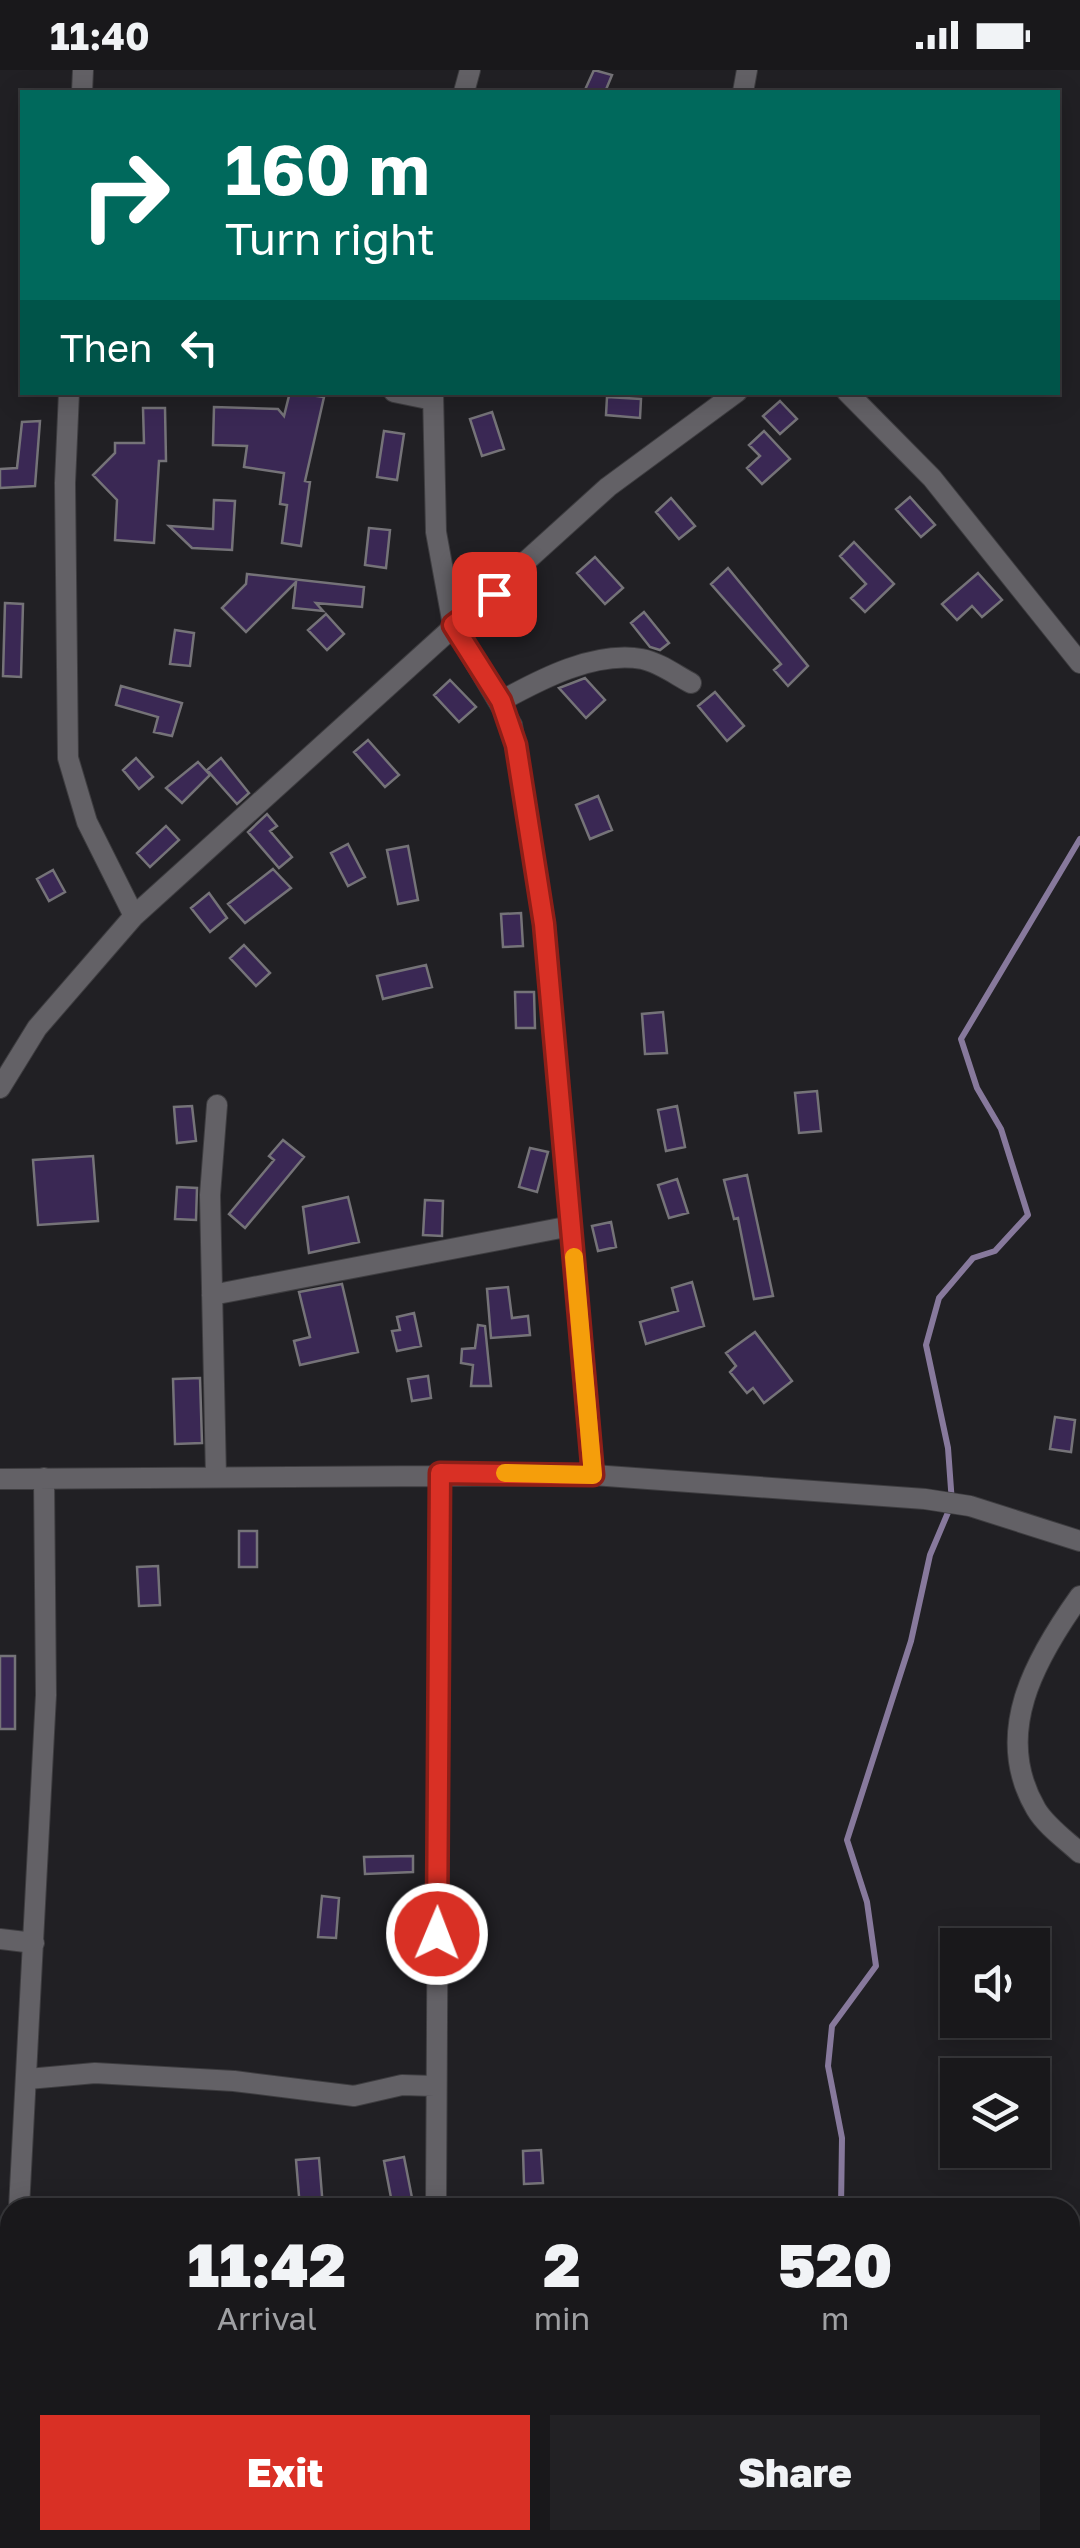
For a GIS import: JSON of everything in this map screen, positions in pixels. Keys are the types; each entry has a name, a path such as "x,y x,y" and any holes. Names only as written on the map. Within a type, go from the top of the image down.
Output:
{"street":[{"path":"69,395 65,483 68,758 87,822 134,916"},
{"path":"702,419 705,395"},
{"path":"0,1088 37,1028 134,916 608,487 733,395"},
{"path":"850,395 932,478 1080,662"},
{"path":"433,396 436,532 453,625 501,701 516,745 544,924 593,1475"},
{"path":"501,701 578,666 608,658 644,659 691,683"},
{"path":"216,1105 210,1195 216,1477"},
{"path":"212,1295 572,1226"},
{"path":"436,2198 440,1473"},
{"path":"0,1479 440,1473 593,1475 925,1499 970,1506 1080,1541"},
{"path":"21,2198 46,1695 44,1478"},
{"path":"1080,1596 1042,1649 1016,1738 1018,1772 1038,1813 1080,1853"},
{"path":"0,1939 34,1943"},
{"path":"28,2078 95,2073 234,2082 354,2096 402,2085 434,2086"}],"building":[{"path":"594,70 612,75 606,90 585,90"},
{"path":"289,395 324,397 305,481 310,482 301,546 282,543 287,505 280,504 284,473 244,467 247,446 213,445 214,407 278,409 284,416"},
{"path":"607,397 641,399 640,418 606,415"},
{"path":"780,401 797,419 780,434 763,416"},
{"path":"143,408 165,408 166,461 159,461 154,543 115,540 117,500 93,475 115,453 115,443 144,443"},
{"path":"492,412 504,449 482,456 470,419"},
{"path":"40,421 35,486 0,488 0,469 17,468 22,422"},
{"path":"384,431 404,434 397,480 377,477"},
{"path":"764,431 790,459 762,484 747,468 760,456 749,445"},
{"path":"910,497 935,525 921,537 896,509"},
{"path":"671,498 695,526 679,539 656,512"},
{"path":"214,500 235,501 232,550 192,548 169,526 213,529"},
{"path":"369,528 390,530 386,568 365,565"},
{"path":"854,542 894,584 865,612 851,598 866,584 840,556"},
{"path":"595,557 623,588 605,604 577,573"},
{"path":"728,568 808,666 788,686 774,670 781,664 711,584"},
{"path":"978,573 1002,600 982,617 972,606 957,620 942,604"},
{"path":"247,574 364,587 362,607 316,603 323,611 293,608 296,582 246,632 222,608 246,584"},
{"path":"5,603 23,604 21,677 3,676"},
{"path":"644,612 669,643 660,650 650,647 631,623"},
{"path":"326,614 344,634 327,650 308,630"},
{"path":"175,630 194,633 190,666 170,664"},
{"path":"585,678 605,700 586,718 559,688"},
{"path":"450,680 476,707 459,722 434,695"},
{"path":"121,686 182,703 172,736 154,732 158,717 116,705"},
{"path":"715,692 744,726 727,741 698,706"},
{"path":"368,740 399,775 385,787 354,752"},
{"path":"136,758 153,777 139,789 123,770"},
{"path":"221,758 249,793 237,804 207,770"},
{"path":"198,762 210,775 182,803 166,788"},
{"path":"598,796 612,830 590,839 576,805"},
{"path":"267,814 277,826 270,831 292,857 279,868 248,832"},
{"path":"166,826 179,840 150,867 137,853"},
{"path":"348,844 365,877 348,886 331,853"},
{"path":"408,846 418,900 398,904 387,850"},
{"path":"273,869 291,888 245,923 228,904"},
{"path":"53,870 65,892 49,901 37,879"},
{"path":"209,893 227,918 210,932 191,908"},
{"path":"521,913 523,946 503,947 501,914"},
{"path":"244,945 270,973 256,986 230,958"},
{"path":"426,965 432,987 383,999 377,976"},
{"path":"515,992 534,992 535,1028 516,1028"},
{"path":"663,1012 667,1053 645,1054 642,1014"},
{"path":"817,1091 821,1131 799,1133 795,1093"},
{"path":"192,1106 196,1141 177,1143 174,1107"},
{"path":"677,1106 685,1147 666,1151 658,1110"},
{"path":"283,1140 304,1157 245,1228 229,1214 274,1160 269,1156"},
{"path":"530,1148 548,1152 537,1192 519,1187"},
{"path":"93,1156 98,1221 38,1225 33,1160"},
{"path":"747,1175 773,1296 754,1299 738,1218 734,1219 724,1180"},
{"path":"677,1179 688,1213 669,1218 658,1185"},
{"path":"177,1187 197,1188 196,1220 175,1219"},
{"path":"348,1197 359,1242 309,1253 303,1207"},
{"path":"425,1200 443,1201 442,1236 423,1235"},
{"path":"611,1222 616,1247 598,1251 592,1226"},
{"path":"692,1282 704,1326 646,1344 640,1322 678,1311 672,1288"},
{"path":"342,1284 358,1352 300,1365 294,1341 310,1337 299,1292"},
{"path":"508,1287 512,1318 528,1316 530,1335 491,1338 487,1289"},
{"path":"414,1313 421,1346 397,1351 392,1331 400,1330 397,1317"},
{"path":"478,1325 485,1326 491,1386 471,1386 473,1365 461,1363 462,1349 475,1348"},
{"path":"755,1332 792,1381 764,1403 753,1388 747,1393 730,1372 736,1366 726,1353"},
{"path":"428,1376 431,1398 412,1401 408,1379"},
{"path":"200,1378 202,1443 175,1444 173,1379"},
{"path":"1055,1417 1075,1420 1071,1452 1050,1449"},
{"path":"239,1531 257,1531 257,1567 239,1567"},
{"path":"158,1566 160,1605 139,1606 137,1567"},
{"path":"0,1656 15,1656 15,1729 0,1729"},
{"path":"413,1856 413,1872 365,1874 364,1857"},
{"path":"322,1896 339,1898 336,1938 318,1937"},
{"path":"541,2150 543,2183 524,2184 523,2151"},
{"path":"404,2157 412,2198 391,2198 384,2161"},
{"path":"319,2158 322,2198 299,2198 296,2160"}],"waterway":[{"path":"841,2198 842,2138 828,2066 832,2026 876,1966 867,1902 847,1840 911,1641 930,1555 952,1503 948,1448 926,1345 939,1298 973,1258 995,1251 1028,1215 1001,1129 977,1088 961,1039 1080,839"}],"slow traffic":[{"path":"505,1473 593,1475 574,1257"}],"route":[{"path":"437,1934 440,1473 593,1475 544,924 516,745 501,701 453,625 494,594"}]}
